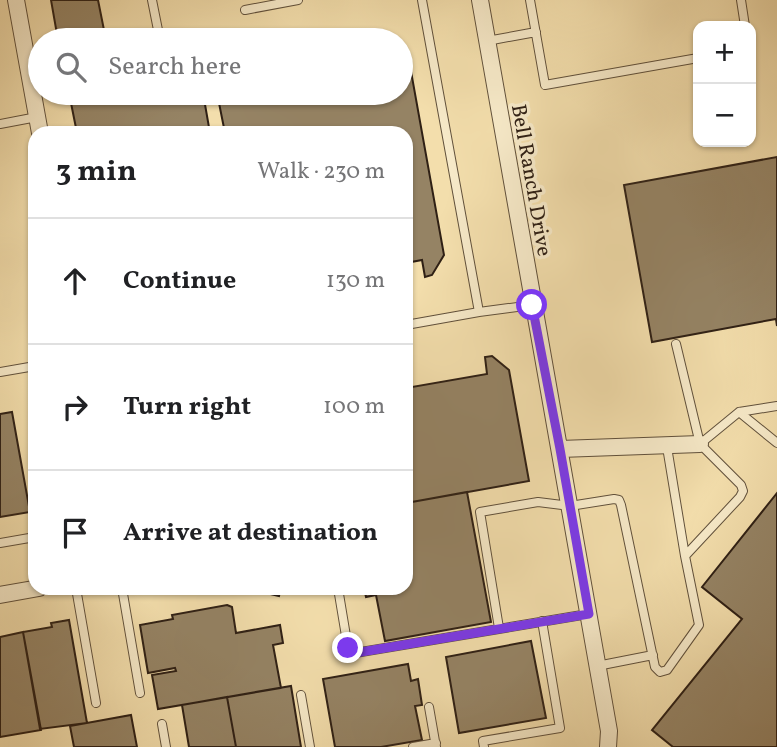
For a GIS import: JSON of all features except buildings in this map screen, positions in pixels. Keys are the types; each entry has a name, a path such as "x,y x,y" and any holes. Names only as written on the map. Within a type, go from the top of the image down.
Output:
{"street":[{"path":"16,0 28,56"},
{"name":"Bell Ranch Drive","path":"480,0 532,305 589,614 609,731 608,747"},
{"path":"37,105 38,125"},
{"path":"560,449 700,444"},
{"path":"0,595 28,590"}],"lane":[{"path":"152,0 157,28"},
{"path":"245,10 298,0"},
{"path":"422,0 479,313"},
{"path":"530,0 545,85 693,59"},
{"path":"741,0 744,21"},
{"path":"487,41 536,32"},
{"path":"0,124 38,125"},
{"path":"413,324 532,305"},
{"path":"676,344 700,444 741,485 743,491 685,556"},
{"path":"0,372 28,367"},
{"path":"700,444 739,412 777,405"},
{"path":"739,412 777,443"},
{"path":"499,628 480,512 538,502 570,506 620,500 655,667 660,671 667,670 699,625 667,447"},
{"path":"0,544 28,538"},
{"path":"77,595 96,703"},
{"path":"123,595 140,693"},
{"path":"339,595 348,648 355,653 589,614"},
{"path":"484,747 483,741 560,728 542,621"},
{"path":"597,666 653,655"},
{"path":"301,695 310,747"},
{"path":"413,747 436,745 429,708"},
{"path":"162,724 166,747"}],"route":[{"path":"348,648 355,653 589,614 532,305"}]}
